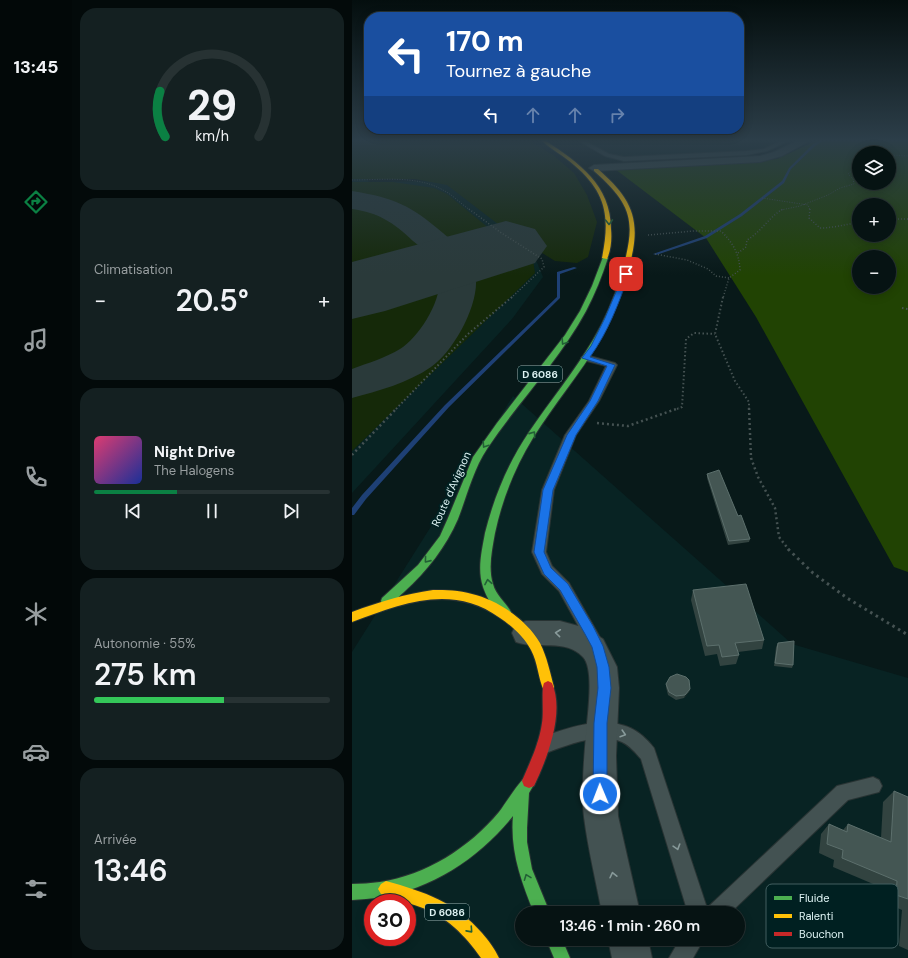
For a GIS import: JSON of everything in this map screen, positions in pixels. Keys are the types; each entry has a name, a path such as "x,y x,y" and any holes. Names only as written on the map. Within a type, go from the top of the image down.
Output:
{"main road":[{"name":"Route d'Avignon","path":"385,603 422,567 443,538 470,473 482,451 507,414 565,341 581,313 598,276 608,242 608,213 605,199 597,186"},
{"name":"D 6086","path":"516,624 490,593 486,575 486,557 496,512 504,490 529,440 594,346 618,297 626,274 634,235 633,225 626,202 613,186"},
{"path":"352,617 385,603 418,595 451,594 481,601 516,624 530,637 545,667 551,704 545,744 536,768 524,792 498,825 466,854 428,876 386,889 352,892"},
{"path":"524,792 518,817 520,859 539,906"},
{"name":"D 6086","path":"386,889 430,901 460,919 482,944 491,958"},
{"path":"557,946 562,958"}],"street":[{"path":"516,624 576,637 592,648 603,667 604,688 601,730 601,816 620,906"},
{"path":"629,946 632,958"}],"lane":[{"path":"586,358 612,365 594,401 571,435 548,490 539,552 547,570 564,587 589,630 597,646 603,667"},
{"path":"545,744 581,732 601,730 614,731 630,736 642,744 648,754 696,906"},
{"path":"722,906 844,792 873,786"},
{"path":"680,958 688,946"}],"path":[{"path":"352,455 468,334 528,284 544,267 542,259 500,232 443,190 433,186"},
{"path":"738,253 746,247 747,240 756,235 778,212 783,209 804,205 828,195 840,188 851,186"},
{"path":"762,198 808,206 810,209 809,218 820,228 833,228 843,224 852,223"},
{"path":"896,219 908,219"},
{"path":"634,235 694,231 721,231 734,244 738,253 740,270 729,278 720,308 715,334 735,381 749,402 751,458 758,477 775,508 779,537 800,563 812,573 847,598 908,635"},
{"path":"655,254 687,260 708,269 716,276 729,278"},
{"path":"902,308 908,309"},
{"path":"581,421 628,426 682,407 686,339 694,333 715,334"}],"shaded area":[{"path":"352,186 456,186 503,223 531,248 543,277 512,319 352,493"},
{"path":"513,396 792,644 908,678 908,958 352,958 352,652"}],"green space":[{"path":"352,186 418,186 434,188 447,194 490,229 533,260 535,273 352,451"},
{"path":"448,186 582,186 587,195 597,222 588,257 577,263 555,261 507,231"},
{"path":"637,186 852,186 852,190 896,190 896,186 908,186 908,572 894,567 756,317 706,238"}],"building":[{"path":"719,470 738,516 741,515 750,539 729,541 707,474"},
{"path":"746,584 764,640 735,643 739,655 722,657 719,645 707,646 693,590"},
{"path":"794,641 793,665 775,663 778,643"},
{"path":"677,674 686,677 689,680 690,689 685,695 676,696 669,692 666,684 670,677"},
{"path":"894,791 908,797 908,899 898,896 897,881 842,858 843,850 827,844 829,824 847,832 848,824 891,842"}],"waterway":[{"path":"655,254 706,237 741,215 778,186"},
{"path":"352,513 364,497 447,406 559,297 558,273 575,268"}],"taxiway":[{"path":"352,200 386,207 395,211 411,222 451,258 457,272 458,284 450,313 434,339 425,350 410,362 402,366 352,384"}],"runway":[{"path":"352,291 506,246"}],"traffic: fast":[{"path":"386,601 421,568 443,539 449,528 477,457 499,425 552,358 568,335 583,311 595,286 605,258"},
{"path":"505,612 490,593 486,578 486,558 489,539 500,498 517,459 531,435 597,340 617,299 624,276"},
{"path":"352,892 380,890 406,883 431,873 455,860 477,844 497,825 514,804 529,781"},
{"path":"523,795 519,828 522,856 529,882 539,906"},
{"path":"557,946 562,958"}],"traffic: slow":[{"path":"596,186 605,202 609,218 609,237 605,258"},
{"path":"612,186 627,205 633,229 632,243 624,276"},
{"path":"352,617 392,602 413,597 433,594 473,598 493,606 511,619 528,635 538,652 548,687"},
{"path":"386,889 421,899 446,911 458,919 468,929 491,958"}],"traffic: jam":[{"path":"529,781 539,760 549,722 550,698 548,687"}],"route":[{"path":"600,794 601,723 605,677 603,667 597,646 589,630 581,619 564,587 547,570 539,552 548,490 571,435 594,401 612,365 586,358 594,346 608,318 618,297 626,274"}]}
